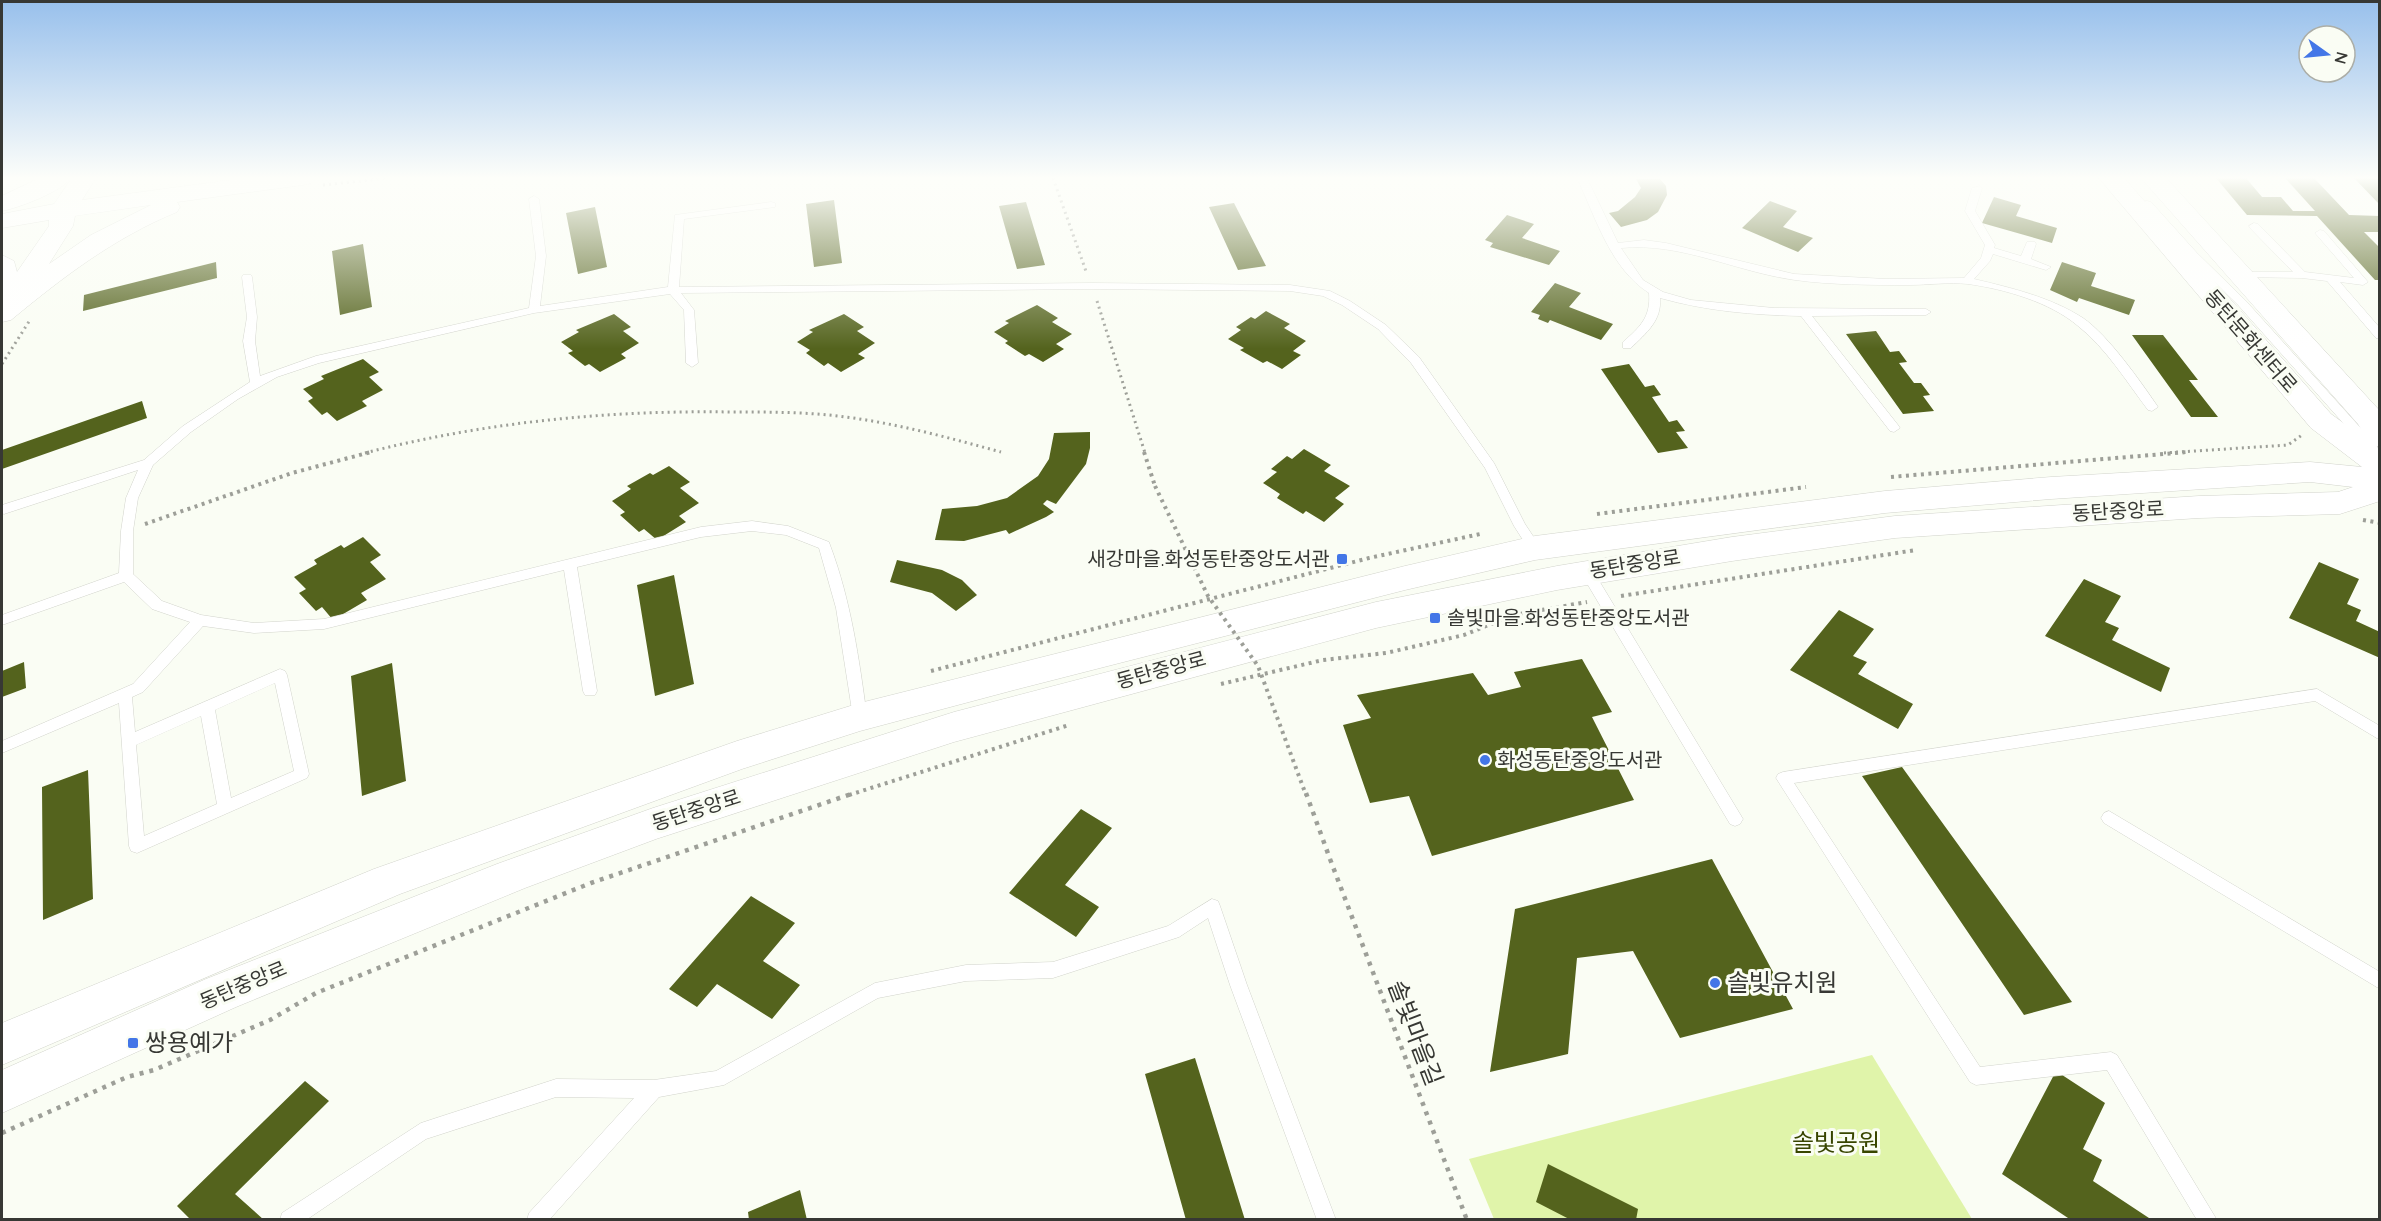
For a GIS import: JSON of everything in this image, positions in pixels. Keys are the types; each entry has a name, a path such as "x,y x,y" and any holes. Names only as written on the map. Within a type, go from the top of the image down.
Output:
{"street":[{"path":"2,314 52,235"},
{"path":"2,314 73,256 104,235"},
{"name":"동탄문화센터로","path":"2160,235 2321,421 2379,465"},
{"name":"동탄문화센터로","path":"2205,235 2370,419 2379,437"},
{"path":"2,263 5,266 5,284 2,314"},
{"name":"동탄중앙로","path":"2,1044 388,881 615,798 860,717 1197,628 1534,548 1796,512 1953,495 2310,472 2379,479"},
{"name":"동탄중앙로","path":"2,1092 220,993 501,880 653,824 954,727 1376,615 1595,586 1732,549 1895,527 2199,507 2340,503 2379,489"}],"lane":[{"path":"534,310 540,256 538,235"},
{"path":"678,235 673,290 689,310 692,363"},
{"path":"1610,235 1640,284 1676,300 1732,310 1803,311 1890,307 1926,312"},
{"path":"1967,281 1986,259 1990,245 1986,235"},
{"path":"2175,235 2242,303 2379,457"},
{"path":"2263,235 2302,275"},
{"path":"2241,275 2302,275 2363,282 2323,235"},
{"path":"1615,246 1644,243 1666,246 1794,277 1886,282 1967,281 2018,293 2051,305 2080,322 2103,343 2152,407"},
{"path":"2025,261 2031,244"},
{"path":"1989,250 2046,267"},
{"path":"247,277 252,318 249,341 256,385"},
{"path":"2330,278 2379,336"},
{"path":"4,509 148,463 187,429 234,396 273,374 316,360 534,310 673,290 1092,286 1290,288 1326,293 1346,303 1382,327 1415,360 1490,466 1520,526 1534,548"},
{"path":"1627,345 1650,323 1657,309 1654,292"},
{"path":"1803,311 1894,428"},
{"path":"148,463 132,498 127,531 126,576 157,605 200,620 254,628 324,624 701,532 752,526 788,531 824,545 836,576 849,628 860,717"},
{"path":"570,565 590,691"},
{"path":"2,620 126,576"},
{"path":"1595,586 1735,819"},
{"path":"2,747 138,688 200,620"},
{"path":"125,694 137,846 302,774 280,675 130,741"},
{"path":"2208,1220 2111,1061 1976,1076 1783,778 2317,695 2379,734"},
{"path":"207,707 225,808"},
{"path":"2109,818 2379,981"},
{"path":"289,1220 421,1132 556,1088 654,1089 718,1079 875,991 966,973 1053,969 1173,932 1212,906 1229,962 1297,1132 1327,1220"},
{"path":"536,1220 654,1089"}],"path":[{"name":"솔빛마을길","path":"1074,235 1155,486 1208,596 1257,666 1468,1219"},
{"path":"2,364 33,316"},
{"path":"127,531 209,499 329,461 528,421 690,409 822,415 933,433 1001,452"},
{"path":"2354,520 2379,523"},
{"path":"1219,685 1323,660 1386,653 1464,635 1595,586 1922,549"},
{"path":"2,1133 127,1077 154,1070 270,1020 316,993 591,883 873,786 1072,724"}],"green space":[{"name":"솔빛공원","path":"1872,1055 1972,1219 1494,1219 1469,1159"}],"building":[{"path":"570,235 601,235 607,267 578,274"},
{"path":"810,235 838,235 842,263 814,267"},
{"path":"1007,235 1036,235 1045,265 1017,269"},
{"path":"1222,235 1250,235 1266,266 1238,270"},
{"path":"1489,235 1525,235 1522,238 1560,251 1549,265 1490,247 1493,243 1485,240"},
{"path":"1758,235 1805,235 1813,238 1798,252"},
{"path":"2024,235 2055,235 2052,243"},
{"path":"2334,235 2367,235 2380,248 2380,280 2375,280"},
{"path":"363,244 372,307 340,315 332,251"},
{"path":"216,262 217,278 83,311 84,295"},
{"path":"2062,262 2096,273 2091,286 2135,300 2129,315 2079,298 2077,302 2050,290"},
{"path":"1555,283 1581,293 1569,307 1613,324 1601,340 1550,320 1548,323 1538,319 1540,315 1531,312"},
{"path":"1037,305 1058,318 1052,322 1072,334 1056,344 1064,349 1043,362 1029,354 1025,356 1005,343 1008,341 994,332 1009,323 1005,321"},
{"path":"1266,311 1290,324 1284,328 1306,341 1293,351 1301,355 1282,369 1267,361 1263,363 1240,350 1244,348 1228,339 1241,330 1236,327 1251,317 1255,319"},
{"path":"614,314 631,327 623,331 639,343 621,354 626,358 600,372 589,364 585,366 568,353 573,351 561,342 579,332 576,330"},
{"path":"844,314 864,327 857,331 875,343 858,354 865,358 841,372 828,363 824,366 806,353 810,350 797,342 813,332 809,330"},
{"path":"1876,331 1890,352 1899,351 1907,362 1899,363 1914,383 1921,383 1930,395 1923,396 1934,411 1903,414 1846,334"},
{"path":"2132,335 2163,335 2198,380 2189,380 2218,417 2191,417"},
{"path":"363,359 379,372 369,377 383,390 362,401 367,406 337,421 327,412 322,415 308,401 313,398 303,389 324,379 321,376"},
{"path":"1629,364 1645,387 1654,385 1661,395 1652,397 1669,422 1677,420 1685,431 1676,432 1688,448 1658,453 1601,369"},
{"path":"142,401 147,418 2,469 2,450"},
{"path":"1090,432 1090,448 1086,464 1056,504 1047,500 1043,504 1054,512 1009,534 1006,530 964,541 935,540 942,509 977,506 1007,498 1038,476 1049,459 1054,433"},
{"path":"1304,449 1331,465 1324,471 1350,486 1335,498 1344,504 1324,522 1306,511 1303,514 1277,498 1280,494 1263,483 1277,472 1271,469 1287,456 1292,459"},
{"path":"669,466 690,482 680,488 699,503 679,516 686,522 657,540 644,529 639,532 620,515 625,512 612,501 631,489 627,486 650,473 653,475"},
{"path":"363,537 381,555 370,562 386,579 361,593 367,600 333,620 322,607 316,611 299,593 306,589 294,577 317,564 314,560 341,545 344,548"},
{"path":"897,560 942,570 962,580 977,595 956,611 932,593 890,582"},
{"path":"2319,562 2359,579 2347,604 2361,610 2356,621 2380,632 2380,658 2289,618"},
{"path":"674,575 694,684 655,696 637,585"},
{"path":"2084,579 2121,596 2105,622 2119,628 2112,640 2170,668 2161,692 2045,636"},
{"path":"1839,610 1874,629 1853,656 1867,662 1858,674 1913,704 1898,729 1790,670"},
{"name":"화성동탄중앙도서관","path":"1582,659 1612,712 1592,717 1634,800 1432,856 1409,796 1370,803 1343,725 1371,718 1357,695 1473,673 1488,695 1521,687 1514,672"},
{"path":"24,662 26,688 2,697 2,671"},
{"path":"392,663 406,781 362,796 351,676"},
{"path":"1902,767 2072,1002 2024,1015 1862,776"},
{"path":"88,770 93,899 43,920 42,787"},
{"path":"1081,809 1112,828 1065,885 1099,907 1076,937 1009,893"},
{"name":"솔빛유치원","path":"1712,859 1793,1009 1680,1038 1633,951 1577,958 1568,1054 1490,1072 1515,909"},
{"path":"751,896 795,923 763,961 800,985 772,1019 717,984 697,1007 669,989"},
{"path":"1195,1058 1245,1220 1186,1220 1145,1074"},
{"path":"2056,1071 2105,1103 2083,1149 2102,1160 2093,1181 2152,1220 2071,1220 2002,1174"},
{"path":"305,1081 329,1101 235,1194 264,1220 191,1220 177,1206"},
{"path":"1548,1164 1638,1209 1636,1220 1571,1220 1536,1202"},
{"path":"800,1190 807,1220 749,1220 748,1212"}],"place":[{"name":"새강마을.화성동탄중앙도서관","path":"1342,559"},
{"name":"솔빛마을.화성동탄중앙도서관","path":"1435,618"},
{"name":"화성동탄중앙도서관","path":"1485,760"},
{"name":"솔빛유치원","path":"1715,983"},
{"name":"쌍용예가","path":"133,1043"}]}
